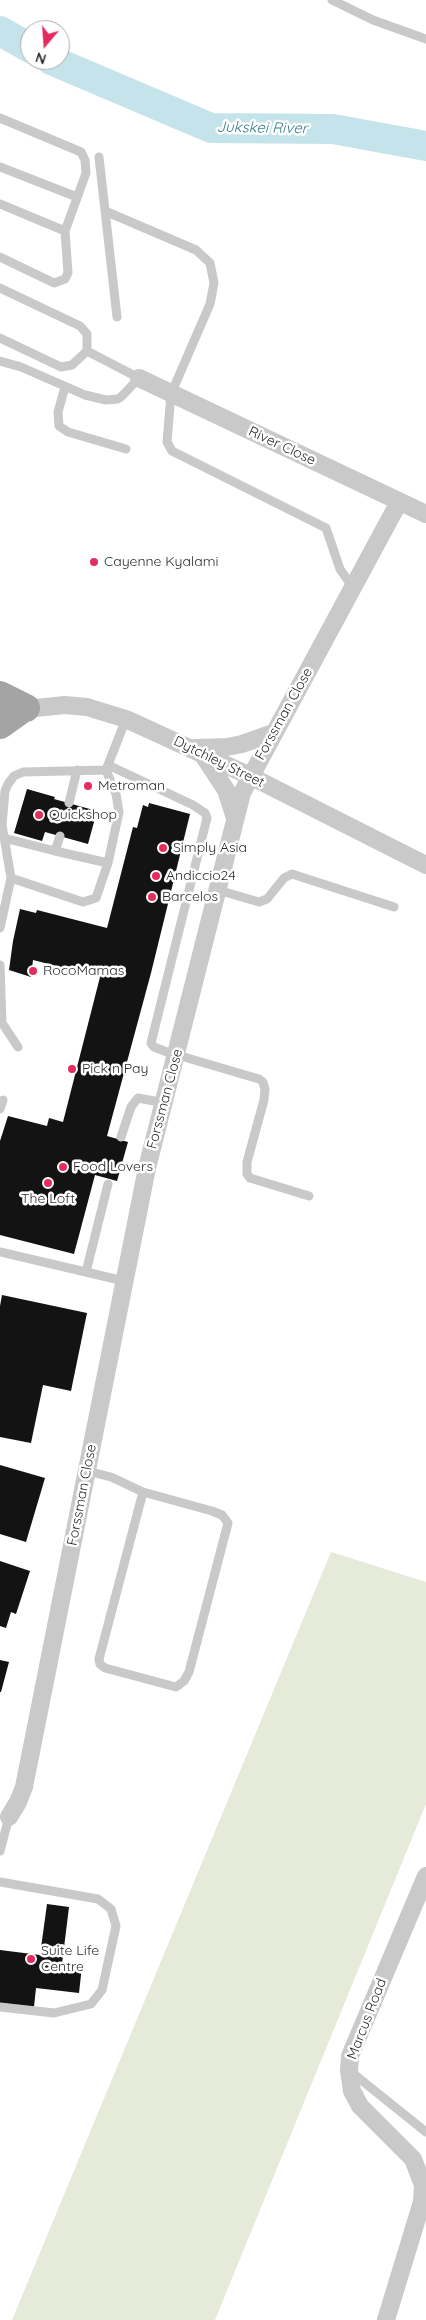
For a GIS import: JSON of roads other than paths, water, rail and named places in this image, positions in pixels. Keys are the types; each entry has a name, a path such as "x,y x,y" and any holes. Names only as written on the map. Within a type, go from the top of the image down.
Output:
{"main road":[{"path":"0,695 17,710 0,725"}],"street":[{"name":"River Close","path":"139,378 426,514"},
{"name":"Forssman Close","path":"4,1820 18,1802 24,1787 147,1168 165,1103 235,818 250,776 399,502"},
{"name":"Dytchley Street","path":"17,710 65,704 87,707 126,719 250,776 426,865"},
{"path":"196,750 242,744 273,733"},
{"path":"196,750 226,790 235,818"},
{"name":"Marcus Road","path":"386,2320 422,2202 423,2185 414,2159 360,2106 352,2090 349,2070 350,2056 426,1876"}],"lane":[{"path":"332,0 373,20 426,39"},
{"path":"0,118 81,152 85,160 86,173 65,231 68,273 65,279 54,283 0,257"},
{"path":"99,156 118,317"},
{"path":"0,166 77,197"},
{"path":"0,204 65,231"},
{"path":"105,211 196,250 210,263 214,283 210,304 171,394 167,442 172,451 326,528 340,569 353,588"},
{"path":"0,288 80,326 87,334 87,351 72,365 61,366 0,338"},
{"path":"0,362 21,367 85,395 112,400 122,396 139,378 87,351"},
{"path":"65,387 58,412 59,426 68,432 126,449"},
{"path":"11,878 83,902 96,898 108,863 119,812 116,794 107,768 126,719"},
{"path":"0,928 11,878 2,825 4,791 14,776 23,772 107,768 193,805 205,813 207,818 204,836 152,1036 154,1047 250,1076 263,1082 265,1089 264,1100 247,1162 247,1174 250,1178 309,1196"},
{"path":"69,803 77,770"},
{"path":"55,851 60,836"},
{"path":"4,838 108,863"},
{"path":"218,890 259,902 267,899 284,878 292,874 394,907"},
{"path":"0,965 2,1023 18,1047"},
{"path":"121,1137 131,1107 138,1098 165,1103"},
{"path":"86,1272 108,1184"},
{"path":"0,1252 124,1281"},
{"path":"87,1471 111,1477 143,1492 212,1511 222,1515 228,1523 188,1672 184,1681 176,1686 105,1668 100,1664 143,1492"},
{"path":"0,1851 4,1820"},
{"path":"0,1882 98,1899 111,1910 116,1926 102,1990 91,2004 54,2013 0,2007"},
{"path":"349,2070 426,2132"}],"waterway":[{"name":"Jukskei River","path":"0,31 20,42"},
{"name":"Jukskei River","path":"70,68 211,128 333,129 426,146"}],"place":[{"name":"Cayenne Kyalami","path":"94,562"},
{"name":"Metroman","path":"88,786"},
{"name":"Quickshop","path":"39,815"},
{"name":"Simply Asia","path":"163,848"},
{"name":"Andiccio24","path":"156,876"},
{"name":"Barcelos","path":"152,897"},
{"name":"RocoMamas","path":"33,971"},
{"name":"Pick n Pay","path":"72,1069"},
{"name":"Food Lovers","path":"63,1167"},
{"name":"The Loft","path":"48,1183"},
{"name":"Suite Life Centre","path":"31,1959"}]}
